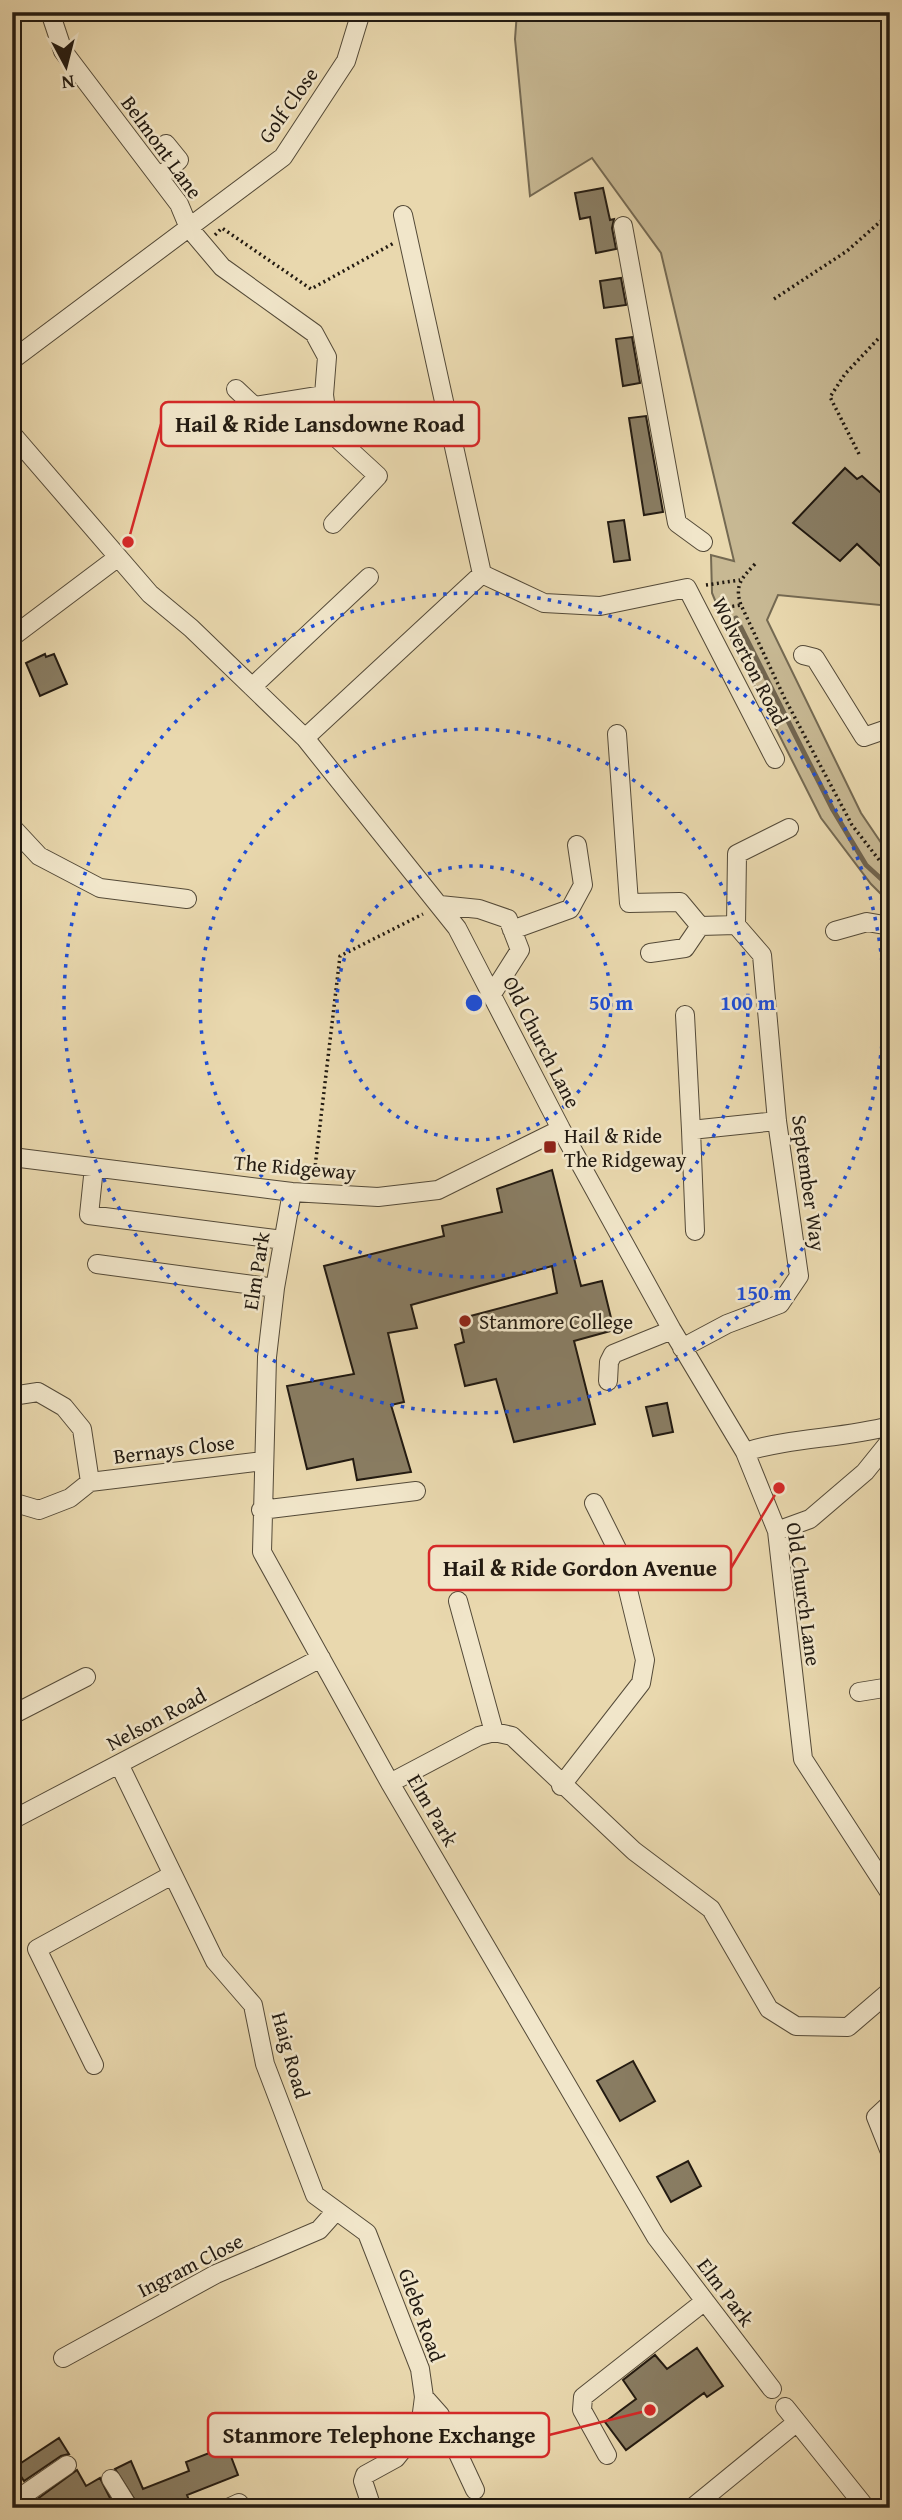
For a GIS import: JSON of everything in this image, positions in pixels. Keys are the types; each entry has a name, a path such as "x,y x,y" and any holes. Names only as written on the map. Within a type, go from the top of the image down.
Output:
{"street":[{"name":"Belmont Lane","path":"12,360 189,228 180,206 63,51 50,12"},
{"name":"Golf Close","path":"189,228 283,157 346,61 361,12"},
{"path":"159,177 179,160 166,144"},
{"path":"304,738 482,574 406,240 403,215"},
{"path":"624,226 677,523 703,542"},
{"path":"189,228 222,267 314,333 327,357 324,395 329,431 378,476 333,524"},
{"path":"236,389 254,407 324,395"},
{"name":"Old Church Lane","path":"12,434 150,594 191,628 304,738 457,928 561,1129 682,1348 745,1452 777,1531 803,1759 890,1893"},
{"path":"13,634 117,558"},
{"name":"Wolverton Road","path":"482,574 544,603 600,606 687,588 775,758"},
{"path":"252,687 369,577"},
{"path":"803,655 815,658 864,737 886,728"},
{"path":"617,734 629,903 680,902 700,926"},
{"path":"12,827 39,856 100,888 187,900"},
{"path":"700,926 736,925 737,854 789,828"},
{"path":"512,930 570,909 583,885 577,845"},
{"path":"440,905 479,909 508,919 520,950 492,993"},
{"path":"835,931 867,922 890,926"},
{"name":"September Way","path":"682,1348 727,1324 780,1304 799,1276 776,1121 762,955 736,925"},
{"path":"650,953 685,948 700,926"},
{"path":"685,1015 695,1231"},
{"path":"691,1130 776,1121"},
{"name":"The Ridgeway","path":"12,1157 292,1192 378,1197 438,1190 561,1129"},
{"path":"94,1167 89,1214 283,1240"},
{"name":"Elm Park","path":"292,1192 275,1288 267,1357 262,1552 390,1783 656,2237 772,2389"},
{"path":"97,1264 275,1288"},
{"path":"608,1381 609,1362 613,1354 672,1330"},
{"path":"12,1396 38,1392 64,1407 82,1429 90,1482 70,1498 40,1510 12,1502"},
{"path":"745,1452 788,1440 870,1431 890,1426"},
{"path":"777,1531 810,1519 865,1472 890,1441"},
{"name":"Bernays Close","path":"90,1482 264,1461"},
{"path":"261,1510 416,1491"},
{"path":"561,1786 641,1683 645,1660 619,1553 594,1503"},
{"path":"458,1601 494,1732"},
{"name":"Nelson Road","path":"12,1819 321,1658"},
{"path":"12,1715 86,1677"},
{"path":"859,1692 890,1687"},
{"path":"390,1783 494,1732 512,1736 528,1748 561,1786 634,1851 712,1909 769,2009 796,2026 848,2027 890,1991"},
{"name":"Haig Road","path":"119,1764 215,1961 253,2005 265,2064 315,2195 335,2212"},
{"path":"94,2065 37,1949 172,1875"},
{"path":"890,2104 876,2117 890,2152"},
{"name":"Ingram Close","path":"63,2358 216,2274 319,2231 335,2212"},
{"name":"Glebe Road","path":"335,2212 367,2233 420,2369 424,2397 420,2428 396,2458 365,2475 363,2481 372,2508"},
{"path":"607,2455 582,2410 583,2397 705,2301"},
{"path":"424,2397 440,2415 475,2490"},
{"path":"785,2407 866,2508"},
{"path":"692,2508 797,2422"},
{"path":"12,2502 67,2465"},
{"path":"111,2479 129,2508"}],"path":[{"path":"774,299 847,251 890,213"},
{"path":"213,236 222,229 311,289 394,243 406,240"},
{"path":"859,454 830,397 845,374 878,338"},
{"path":"755,564 740,580 736,592 741,605 785,699 852,825 890,874"},
{"path":"687,588 740,580"},
{"path":"699,611 741,605"},
{"path":"312,1193 340,956 440,905"}],"shaded area":[{"path":"517,12 890,12 890,606 778,595 767,620 861,813 890,856 890,903 871,884 821,818 731,639 712,593 711,555 734,561 661,253 592,158 530,196 515,39"}],"building":[{"path":"603,188 610,220 614,219 612,228 616,249 596,253 590,217 580,219 575,193"},
{"path":"621,278 626,305 604,308 600,281"},
{"path":"632,337 640,383 623,386 616,339"},
{"path":"646,416 663,512 644,515 629,418"},
{"path":"845,468 857,479 862,476 890,501 890,575 857,544 840,561 793,523"},
{"path":"624,520 630,560 614,562 608,522"},
{"path":"45,654 46,657 54,654 67,684 40,696 26,663"},
{"path":"552,1170 581,1286 602,1281 614,1330 574,1341 595,1424 514,1442 496,1379 465,1386 455,1345 464,1342 459,1319 557,1293 552,1266 411,1305 417,1328 388,1333 404,1402 391,1405 411,1472 357,1480 353,1459 307,1469 287,1386 354,1374 324,1266 444,1236 442,1226 502,1212 497,1189"},
{"path":"667,1403 673,1432 653,1436 646,1407"},
{"path":"633,2061 655,2101 620,2121 597,2081"},
{"path":"688,2161 701,2186 671,2202 657,2177"},
{"path":"697,2348 723,2386 707,2397 704,2393 626,2450 605,2422 636,2399 623,2380 655,2355 667,2369"},
{"path":"59,2438 69,2454 61,2456 24,2481 15,2467"},
{"path":"227,2446 238,2475 187,2495 192,2508 140,2508 115,2469 131,2461 143,2489 189,2471 186,2462"},
{"path":"77,2470 86,2486 100,2478 115,2508 41,2508 36,2500"}],"waterway":[{"path":"736,618 833,810 866,865 890,887"}],"place":[{"name":"Hail & Ride Lansdowne Road","path":"128,542"},
{"name":"Hail & Ride The Ridgeway","path":"550,1147"},
{"name":"Stanmore College","path":"465,1321"},
{"name":"Hail & Ride Gordon Avenue","path":"779,1488"},
{"name":"Stanmore Telephone Exchange","path":"650,2410"}]}
